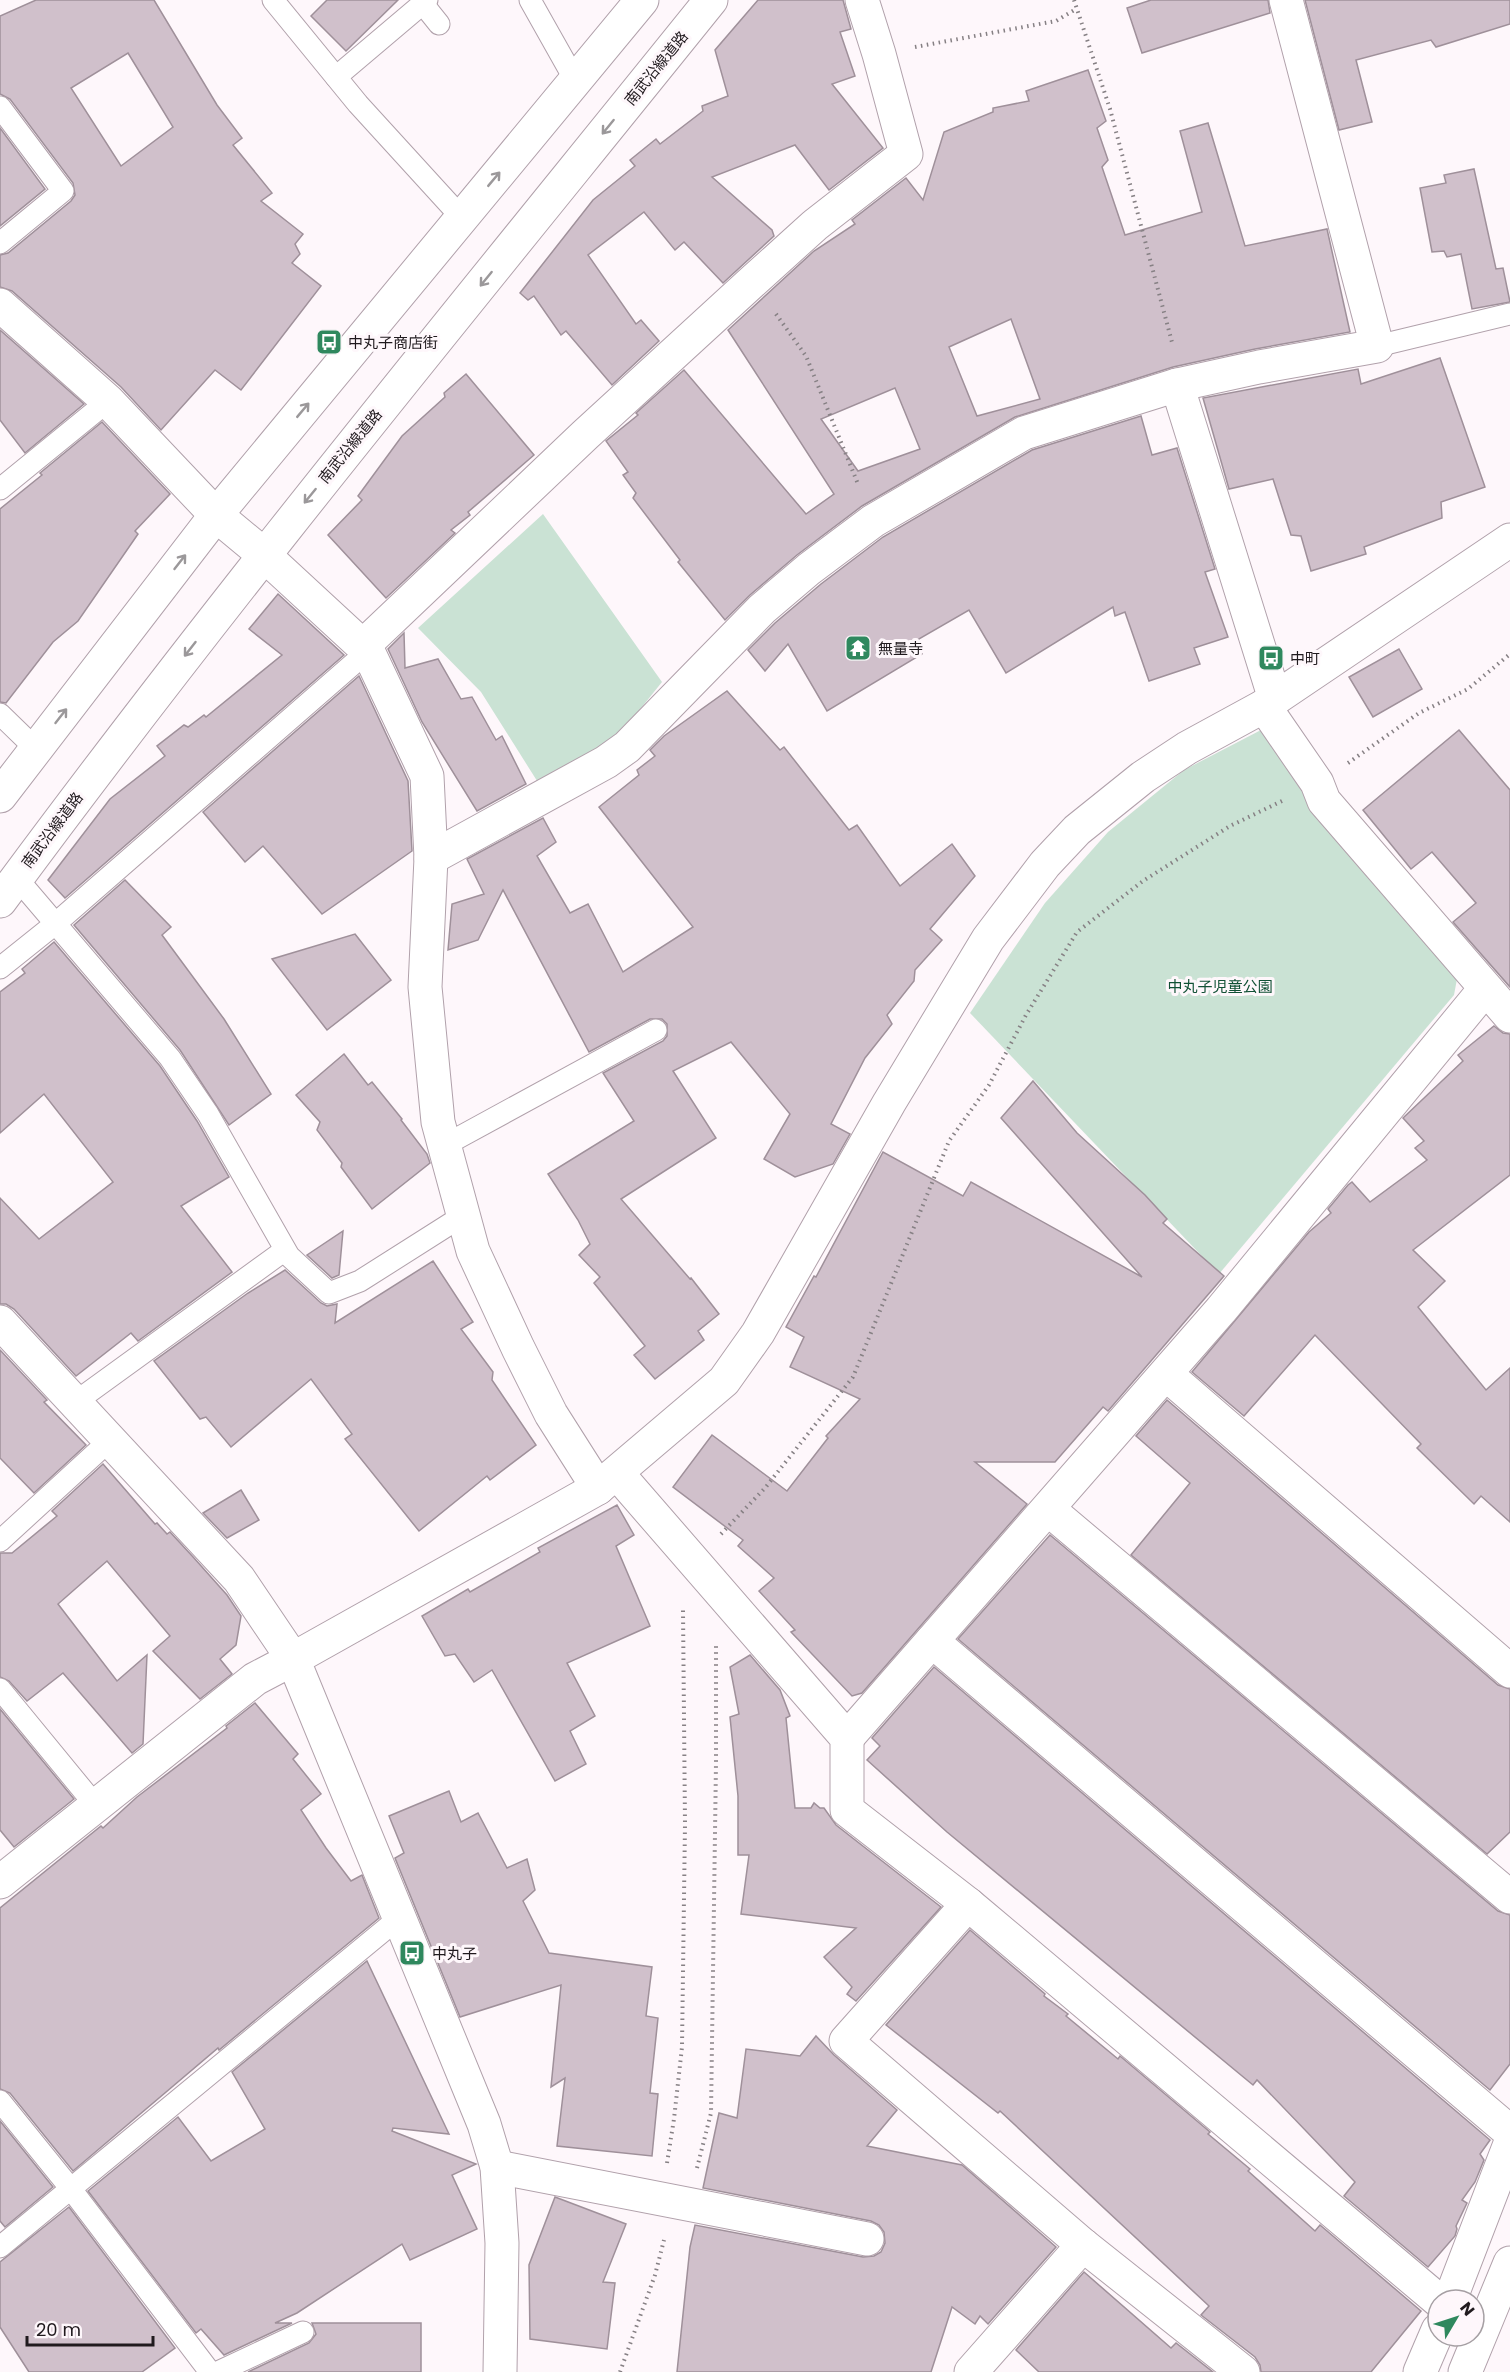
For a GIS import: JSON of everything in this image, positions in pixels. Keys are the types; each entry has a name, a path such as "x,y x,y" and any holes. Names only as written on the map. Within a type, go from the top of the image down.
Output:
{"street":[{"path":"0,796 216,515 642,0"},
{"name":"南武沿線道路","path":"6,892 135,719 263,554 711,0"},
{"path":"366,648 585,435 753,281 815,225 906,154 879,54 861,0"},
{"path":"431,858 606,762 627,747 762,609 808,569 873,521 1024,433 1180,385 1259,367 1377,346 1286,0"},
{"path":"0,305 108,401 216,515 263,554 366,648 427,776 431,858 425,987 438,1122 473,1251 551,1414 607,1480 696,1565 847,1738 848,1810 968,1904 1426,2290"},
{"path":"1180,385 1269,703 1317,783 1324,801 1510,1016"},
{"path":"0,1882 255,1678 293,1659 607,1480 724,1381 758,1333 988,939 1046,864 1077,830 1143,777 1187,748 1269,703 1510,540"},
{"path":"847,1738 1221,1310 1485,989"},
{"path":"0,1322 238,1579 293,1659 484,2124 497,2167 502,2243 500,2372"},
{"path":"1166,1374 1510,1671"},
{"path":"1048,1509 1510,1897"},
{"path":"932,1641 1510,2132"},
{"path":"968,1904 846,2041 1083,2245 1243,2372"},
{"path":"1455,2288 1510,2144"},
{"path":"497,2167 867,2239"},
{"path":"971,2372 1083,2245"},
{"path":"1465,2372 1510,2263"},
{"path":"1420,2372 1430,2348"}],"lane":[{"path":"273,0 358,104 462,218"},
{"path":"530,0 575,80"},
{"path":"336,77 425,2 439,24"},
{"path":"0,107 63,191 0,243"},
{"path":"1377,346 1510,314"},
{"path":"0,489 108,401"},
{"path":"0,968 55,924 366,648"},
{"path":"0,714 36,749"},
{"path":"6,892 26,890 170,1058 208,1114 285,1250 328,1293 360,1281 464,1215"},
{"path":"445,1145 656,1030"},
{"path":"74,1404 285,1250"},
{"path":"0,1541 109,1441"},
{"path":"0,1689 96,1806"},
{"path":"0,2247 399,1918"},
{"path":"0,2101 71,2189 210,2372"},
{"path":"218,2372 303,2332"}],"path":[{"path":"1074,0 1110,109 1180,385"},
{"path":"879,54 1056,21 1076,9"},
{"path":"753,281 806,356 873,521"},
{"path":"674,2201 674,2119 681,2047 685,1824 683,1602 696,1565 765,1488 853,1377 949,1141 989,1085 1026,1015 1077,932 1143,880 1220,832 1317,783 1419,713 1468,689 1510,654"},
{"path":"620,2372 655,2275 674,2201 711,2113 717,1763 716,1628 722,1595"}],"green space":[{"path":"543,514 662,682 617,738 539,784 481,692 418,628"},
{"name":"中丸子児童公園","path":"1261,730 1457,979 1454,995 1219,1274 970,1013 1045,903 1108,832 1184,770"}],"building":[{"path":"36,0 154,0 217,105 242,138 233,145 272,193 261,201 303,234 295,244 300,254 292,263 321,286 241,390 215,370 161,430 121,387 12,291 0,287 0,255 8,253 71,201 75,195 73,183 10,99 0,94 0,16","holes":["128,53 173,127 121,166 71,88"]},
{"path":"327,0 398,0 346,51 311,16"},
{"path":"758,0 843,0 851,29 840,32 855,76 832,84 883,148 829,190 795,145 712,177 772,230 774,236 723,283 684,242 675,250 644,212 588,255 636,324 641,320 659,341 612,385 566,331 561,335 534,296 528,300 520,293 593,200 635,166 630,160 656,139 660,144 703,111 702,106 728,96 715,50"},
{"path":"1151,0 1268,0 1270,13 1142,53 1127,8"},
{"path":"1305,0 1510,0 1510,24 1436,47 1431,40 1356,60 1372,122 1339,130"},
{"path":"1088,70 1106,121 1097,128 1108,160 1102,167 1125,235 1202,212 1180,131 1208,123 1245,246 1327,229 1350,332 1173,367 1015,417 862,506 797,555 750,595 725,620 678,562 680,560 633,498 636,493 623,475 628,472 606,441 638,415 636,413 684,370 806,514 834,494 728,330 814,251 855,224 852,220 906,178 923,200 944,132 993,112 993,108 1029,101 1026,91","holes":["1011,319 1040,399 977,416 949,347","895,388 920,449 858,471 821,419"]},
{"path":"0,128 45,189 0,226"},
{"path":"1474,169 1496,269 1503,268 1510,302 1472,309 1461,254 1447,257 1444,251 1432,252 1420,188 1446,183 1444,175"},
{"path":"0,330 84,404 25,453 0,420"},
{"path":"1440,358 1485,487 1441,502 1442,518 1364,547 1366,554 1311,571 1301,536 1291,535 1273,479 1229,489 1203,398 1358,369 1361,384"},
{"path":"466,374 534,455 468,512 470,515 451,530 455,533 386,598 328,535 362,500 358,496 402,436 445,397 444,393"},
{"path":"1141,416 1152,455 1177,448 1215,569 1205,572 1228,637 1194,648 1200,664 1149,681 1125,612 1115,616 1113,607 1006,673 969,610 917,640 922,654 827,711 788,644 765,671 748,650 775,623 821,584 883,537 1032,450"},
{"path":"102,422 170,494 135,531 138,534 78,621 53,642 6,703 0,702 0,509"},
{"path":"278,594 344,655 65,898 48,880 110,799 165,756 157,746 184,725 188,727 204,715 206,717 282,655 249,629"},
{"path":"404,633 405,668 438,659 461,699 472,697 496,740 502,736 526,784 477,811 422,722 388,649"},
{"path":"1399,649 1422,689 1373,717 1349,677"},
{"path":"359,676 408,781 412,851 322,914 263,846 245,862 203,812"},
{"path":"727,691 780,750 784,747 849,830 857,825 900,886 952,844 975,876 930,929 942,940 915,970 914,981 887,1015 892,1024 865,1058 831,1124 850,1134 833,1164 795,1177 764,1159 790,1114 731,1042 673,1071 716,1138 621,1199 691,1278 719,1314 698,1331 704,1340 655,1379 634,1355 645,1346 594,1283 600,1277 579,1255 590,1244 578,1220 548,1174 634,1121 603,1073 663,1041 667,1036 667,1024 662,1019 650,1019 589,1052 503,890 478,940 448,950 452,904 484,894 467,859 543,818 556,842 537,856 570,913 588,904 623,972 693,927 599,807 639,775 637,770 655,756 650,750 664,736"},
{"path":"1459,730 1510,790 1510,987 1453,922 1476,903 1432,852 1411,869 1363,810"},
{"path":"125,880 171,927 162,935 224,1019 271,1094 229,1125 180,1050 74,925"},
{"path":"355,934 391,980 327,1030 272,959"},
{"path":"54,942 160,1066 197,1121 229,1177 181,1206 232,1272 138,1341 131,1333 76,1376 14,1309 6,1304 0,1304 0,1198 39,1239 113,1182 44,1094 0,1133 0,992 25,973 22,969"},
{"path":"1494,1026 1503,1033 1510,1034 1510,1175 1413,1250 1445,1281 1418,1307 1486,1390 1510,1368 1510,1522 1481,1496 1474,1504 1417,1448 1421,1444 1315,1335 1244,1416 1192,1372 1309,1232 1331,1213 1328,1209 1348,1185 1352,1182 1370,1202 1427,1160 1415,1148 1424,1141 1403,1118 1463,1061 1458,1055"},
{"path":"344,1054 368,1085 372,1082 402,1119 427,1154 430,1163 372,1209 317,1130 320,1122 296,1095"},
{"path":"1033,1081 1077,1133 1145,1195 1167,1219 1163,1223 1224,1276 1108,1411 1103,1407 1055,1462 975,1462 1027,1504 862,1693 852,1696 791,1632 795,1630 759,1591 774,1578 738,1546 743,1540 673,1487 712,1435 787,1491 828,1438 826,1436 860,1399 790,1367 804,1337 786,1327 814,1276 816,1277 883,1152 963,1196 971,1182 1142,1277 1001,1118"},
{"path":"343,1231 339,1275 332,1278 307,1255"},
{"path":"433,1261 473,1322 461,1329 493,1372 492,1380 536,1445 490,1480 487,1476 419,1531 345,1439 352,1434 311,1379 231,1447 206,1417 200,1419 154,1361 248,1293 285,1270 321,1303 327,1306 337,1304 335,1323"},
{"path":"0,1350 47,1400 44,1402 86,1445 34,1493 0,1458"},
{"path":"1167,1400 1498,1685 1510,1689 1510,1832 1487,1854 1131,1555 1190,1483 1136,1436"},
{"path":"103,1464 155,1524 157,1523 167,1534 170,1532 194,1558 227,1595 241,1616 236,1645 220,1659 232,1674 200,1699 153,1651 170,1636 107,1561 58,1604 117,1681 147,1655 143,1744 132,1753 63,1673 27,1701 9,1681 0,1677 0,1553 12,1553 57,1516 52,1511"},
{"path":"241,1490 259,1520 227,1538 203,1513"},
{"path":"617,1505 634,1535 616,1546 650,1626 567,1663 595,1716 570,1731 586,1764 555,1781 492,1670 474,1682 455,1654 445,1656 422,1616 468,1589 470,1592 540,1552 538,1548"},
{"path":"1050,1535 1498,1911 1510,1915 1510,2064 1490,2090 958,1639"},
{"path":"750,1655 780,1690 790,1716 786,1718 795,1808 811,1808 814,1803 824,1808 836,1825 941,1907 856,2001 847,1994 852,1987 824,1957 856,1928 741,1914 749,1855 738,1855 738,1796 730,1717 739,1714 730,1667"},
{"path":"934,1667 1490,2140 1480,2154 1484,2160 1475,2182 1462,2200 1467,2203 1456,2226 1455,2236 1428,2267 1344,2196 1355,2182 1257,2080 1253,2085 947,1832 867,1760 880,1746 872,1738"},
{"path":"255,1703 298,1754 293,1759 321,1794 301,1810 351,1881 362,1875 379,1918 219,2050 218,2048 73,2171 10,2093 0,2089 0,1908 101,1826 103,1828 137,1797 227,1728 226,1726"},
{"path":"0,1709 74,1799 14,1847 0,1830"},
{"path":"449,1791 461,1822 478,1813 507,1868 527,1859 535,1890 523,1901 549,1953 652,1967 646,2016 658,2018 650,2093 658,2094 652,2156 557,2146 565,2078 551,2087 561,1985 460,2017 395,1858 404,1853 389,1816"},
{"path":"970,1930 1045,1994 1044,1996 1068,2014 1066,2016 1118,2059 1120,2056 1210,2132 1208,2134 1250,2169 1248,2171 1315,2231 1320,2225 1421,2311 1371,2372 1261,2372 1255,2357 1201,2315 1209,2306 1000,2111 998,2113 886,2025"},
{"path":"367,1961 449,2134 393,2128 392,2131 476,2164 452,2175 477,2229 410,2260 402,2244 297,2313 275,2323 292,2323 224,2355 201,2329 196,2333 88,2191 178,2117 211,2161 265,2129 232,2072"},
{"path":"816,2036 834,2055 897,2110 867,2146 962,2165 1056,2247 988,2324 980,2316 975,2324 952,2307 931,2372 677,2372 690,2247 695,2225 863,2257 874,2256 881,2252 885,2243 884,2232 879,2225 871,2221 703,2188 719,2113 737,2118 746,2049 800,2056"},
{"path":"0,2121 53,2187 5,2227 0,2221"},
{"path":"555,2197 626,2224 603,2282 615,2283 607,2349 530,2339 529,2265"},
{"path":"69,2207 175,2348 142,2372 29,2372 0,2327 0,2262"},
{"path":"1084,2272 1171,2348 1176,2343 1213,2372 1039,2372 1016,2350"},
{"path":"312,2323 421,2323 421,2372 248,2372 309,2343 316,2334"}],"place":[{"name":"中丸子商店街","path":"329,342"},
{"name":"無量寺","path":"858,648"},
{"name":"中町","path":"1271,658"},
{"name":"中丸子","path":"412,1953"}]}
